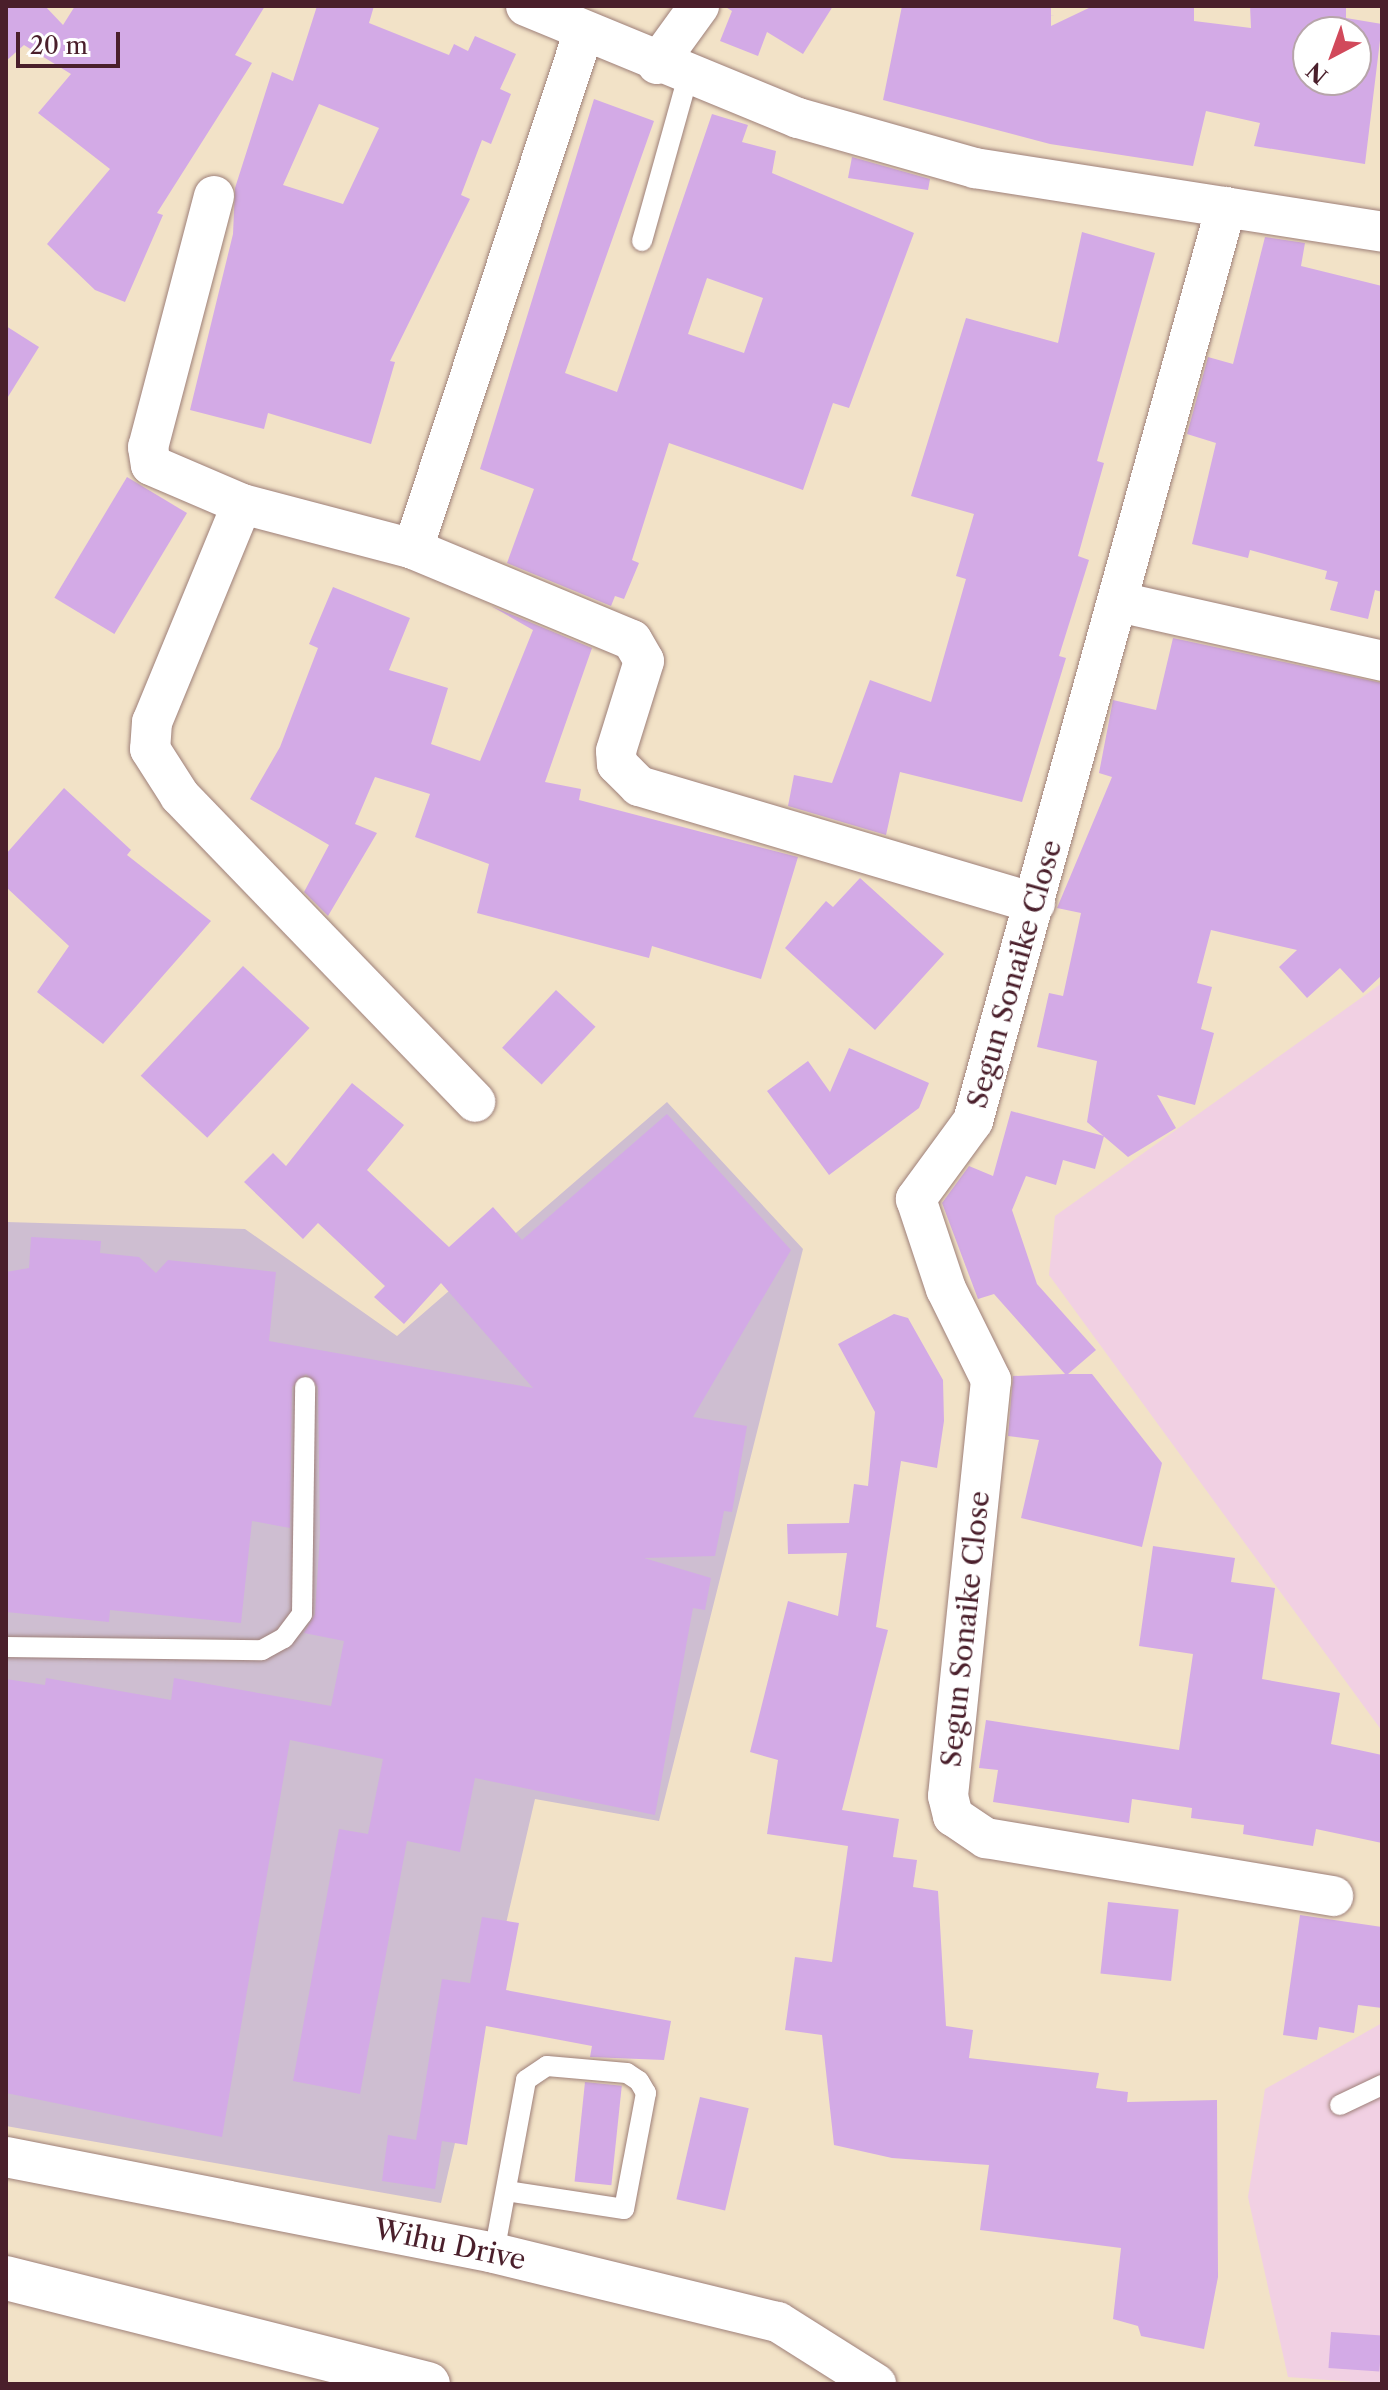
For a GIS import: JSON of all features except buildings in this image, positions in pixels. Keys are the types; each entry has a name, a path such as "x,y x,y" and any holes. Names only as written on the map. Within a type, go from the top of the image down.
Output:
{"highway":[{"path":"6,2278 428,2384"}],"street":[{"path":"526,6 583,34 798,118 975,168 1382,232"},
{"path":"673,69 699,6"},
{"path":"413,549 583,34"},
{"path":"214,196 147,457 163,474 242,504 413,549 632,640 644,661 616,751 617,764 639,786 1035,903"},
{"name":"Segun Sonaike Close","path":"1226,207 973,1121 916,1199 946,1289 991,1380 948,1796 953,1816 986,1838 1333,1896"},
{"path":"242,504 152,722 150,749 180,796 475,1102"},
{"path":"1119,602 1382,661"},
{"name":"Wihu Drive","path":"6,2157 494,2253 778,2322 876,2384"}],"lane":[{"path":"642,241 673,69"},
{"path":"6,1647 262,1650 284,1638 302,1614 305,1387"},
{"path":"494,2253 526,2080 534,2071 627,2073 639,2081 646,2093 624,2209 506,2191"},
{"path":"1340,2105 1382,2085"}],"shaded area":[{"path":"1382,983 1382,1731 1049,1275 1055,1216"},
{"path":"667,1102 803,1249 659,1821 535,1799 441,2203 6,2126 6,1222 245,1229 397,1336"},
{"path":"1382,2023 1382,2384 1288,2377 1248,2197 1265,2089"}]}
